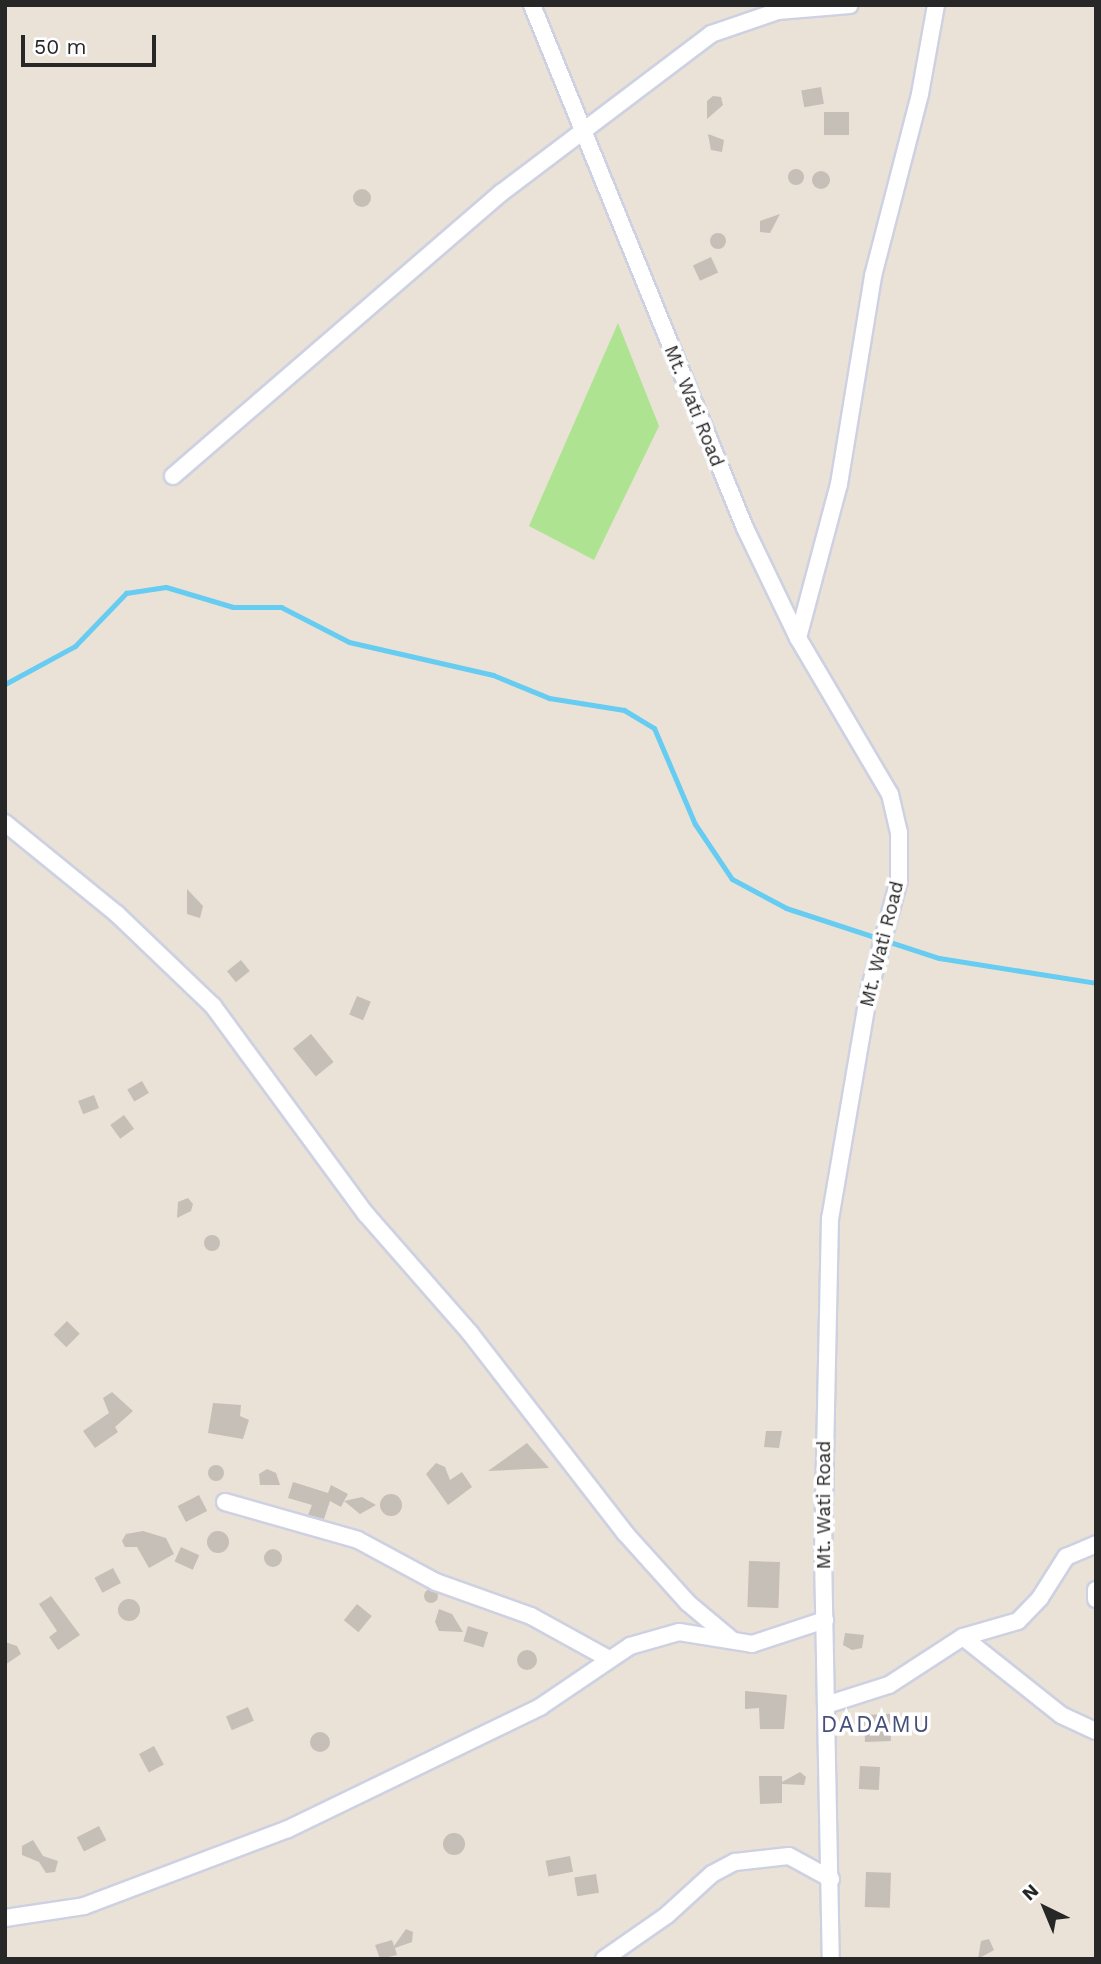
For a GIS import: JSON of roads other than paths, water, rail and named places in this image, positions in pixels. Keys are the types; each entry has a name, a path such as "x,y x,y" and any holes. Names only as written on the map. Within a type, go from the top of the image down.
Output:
{"street":[{"name":"Mt. Wati Road","path":"533,5 581,132 702,428 798,638 890,794 899,832 899,880 869,991 830,1218 824,1430 831,1959"},
{"path":"173,475 435,248 581,132 711,34 778,11 849,5"},
{"path":"798,638 839,484 873,276 920,94 936,5"},
{"path":"5,823 117,914 213,1006 366,1214 470,1333 625,1532 688,1603 732,1640"},
{"path":"225,1502 358,1540 436,1582 531,1616 607,1658"},
{"path":"829,1704 889,1685 963,1637 1017,1621 1040,1598 1066,1558 1096,1544"},
{"path":"1096,1590 1096,1599"},
{"path":"5,1918 84,1906 288,1829 540,1707 607,1658 679,1632 752,1644 825,1620"},
{"path":"963,1637 1061,1715 1096,1731"},
{"path":"604,1959 667,1915 712,1874 735,1862 789,1856 831,1879"}],"waterway":[{"path":"5,684 75,646 126,593 166,587 233,607 281,607 349,642 493,675 549,698 624,710 654,728 695,824 732,879 786,908 939,958 1096,983"}],"district":[{"name":"DADAMU","path":"876,1725"}]}
